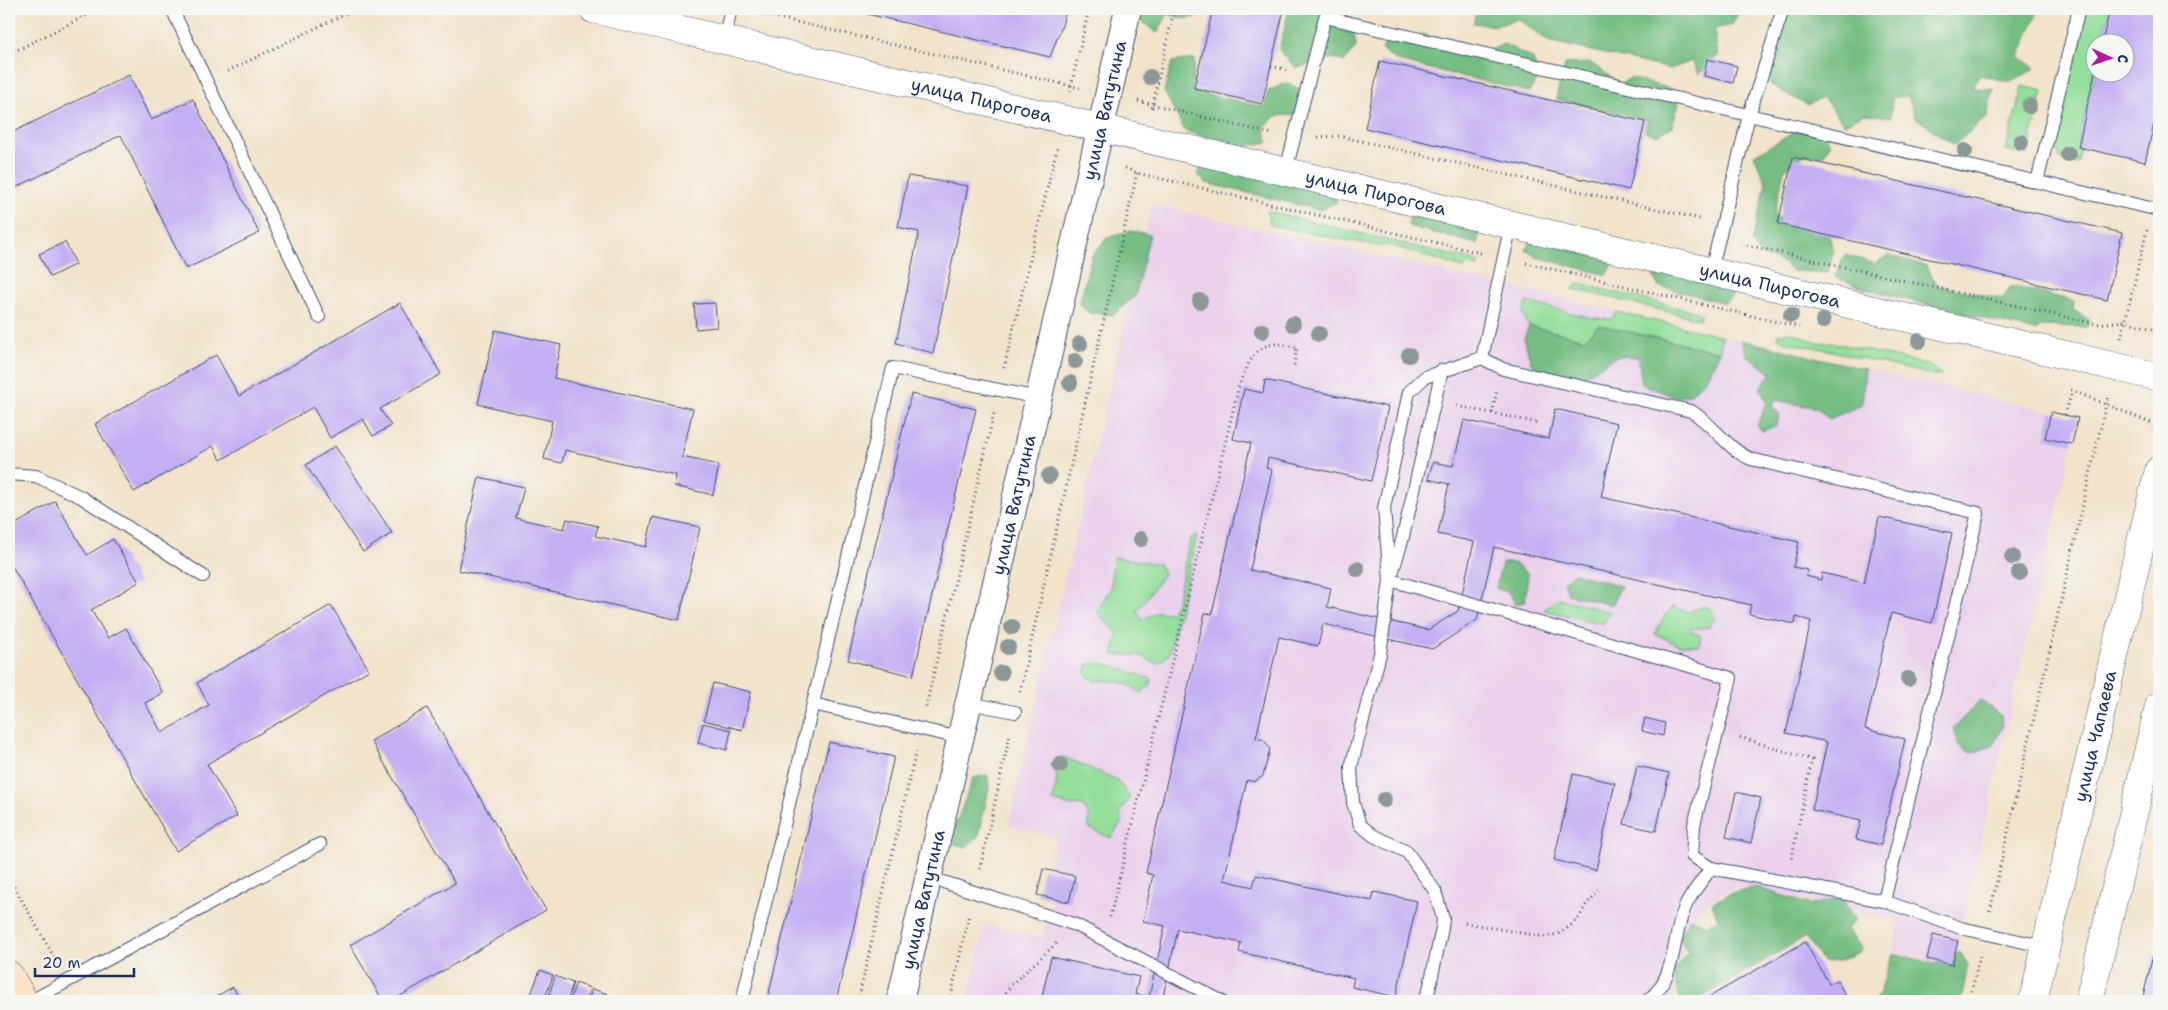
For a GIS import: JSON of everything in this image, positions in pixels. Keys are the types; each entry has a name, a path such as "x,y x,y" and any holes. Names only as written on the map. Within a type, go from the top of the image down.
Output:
{"main road":[{"path":"9,975 24,1001"}],"street":[{"name":"улица Пирогова","path":"593,9 1286,170 2159,377"},
{"name":"улица Ватутина","path":"900,1001 1128,9"},
{"name":"улица Чапаева","path":"2033,1001 2135,564 2159,470"},
{"path":"2089,1001 2159,706"}],"lane":[{"path":"172,9 319,317"},
{"path":"724,39 731,9"},
{"path":"1711,270 1749,115 1783,9"},
{"path":"2037,182 2079,9"},
{"path":"1286,170 1326,13 1749,115 2156,210"},
{"path":"1482,358 1511,224"},
{"path":"1390,580 1384,508 1409,392 1425,377 1482,358 1503,369 1691,411 1702,418 1741,454 1751,459 1978,513 1884,902"},
{"path":"742,1001 893,368 1038,398"},
{"path":"1424,1001 1429,990 1443,919 1435,890 1407,852 1374,836 1360,826 1353,803 1351,767 1380,654 1390,580 1402,541 1442,370"},
{"path":"9,474 36,476 81,498 203,576"},
{"path":"1390,580 1731,678 1694,825 1692,856 1711,868 1884,902 1961,928 2046,947"},
{"path":"969,703 1015,712"},
{"path":"813,704 960,738"},
{"path":"31,1001 320,844"},
{"path":"1647,1001 1658,993 1666,981 1685,907 1711,868"},
{"path":"928,878 1076,925 1221,1001"}],"path":[{"path":"9,54 99,9"},
{"path":"206,82 355,9"},
{"path":"858,1001 1089,9"},
{"path":"950,1001 1174,9"},
{"path":"750,11 1152,104 1294,139 1339,136 1722,224"},
{"path":"1094,154 1137,173 1802,328"},
{"path":"1969,1001 2125,321 2156,210 2159,177"},
{"path":"1719,238 2097,324 2125,321 2159,331"},
{"path":"1104,940 1239,386 1248,364 1260,350 1273,344 1298,348 1294,366"},
{"path":"2062,388 2072,390 2106,406 2159,426"},
{"path":"2066,415 2072,390"},
{"path":"1453,414 1455,405 1540,423"},
{"path":"1718,730 1812,760 1787,883"},
{"path":"9,878 68,981"},
{"path":"1443,919 1544,937 1558,934 1569,927 1579,918 1586,904 1600,889"},
{"path":"1000,1001 1011,985 1076,925"}],"shaded area":[{"path":"1152,204 2051,412 2045,438 2072,444 1952,965 1893,951 1900,921 1749,888 1730,889 1715,897 1700,909 1689,926 1673,999 1669,1001 967,1001 985,925 1043,938 1052,898 1037,895 1043,869 1049,870 1056,837 1008,826"}],"green space":[{"path":"1142,9 1208,9 1207,15 1182,19 1168,14 1157,33 1139,19"},
{"path":"1289,9 1335,9 1340,12 1340,27 1354,33 1356,47 1344,62 1333,58 1296,68 1279,50"},
{"path":"1477,9 1740,9 1732,25 1714,29 1718,56 1699,74 1692,61 1670,69 1548,41 1518,19 1496,26 1473,23"},
{"path":"1780,9 2039,9 2019,57 2035,68 2011,82 1980,75 1972,88 1993,89 1987,117 1954,145 1915,117 1908,96 1892,98 1891,117 1864,114 1844,124 1823,98 1806,105 1770,84"},
{"path":"2086,9 2110,9 2104,32 2086,32 2086,82 2092,82 2078,146 2081,147 2078,164 2060,159 2054,144"},
{"path":"1422,34 1485,52 1504,44 1532,58 1540,76 1529,92 1397,61 1382,50 1388,37 1414,46"},
{"path":"1195,59 1192,91 1264,107 1268,91 1287,83 1300,89 1308,104 1295,115 1276,116 1264,127 1268,142 1243,147 1185,131 1164,91 1172,62"},
{"path":"1591,63 1621,84 1630,78 1672,89 1679,103 1672,127 1657,135 1645,132 1647,120 1556,99 1565,64"},
{"path":"2022,86 2043,91 2027,155 2006,150"},
{"path":"1806,126 1823,128 1830,145 1824,155 1804,155 1784,170 1774,217 1824,222 1834,251 1827,273 1791,271 1784,263 1761,255 1752,242 1766,183 1754,155"},
{"path":"1203,164 1334,196 1337,202 1320,210 1206,183 1197,174"},
{"path":"1412,209 1481,227 1477,244 1408,226"},
{"path":"1267,211 1480,262 1476,267 1469,264 1464,268 1389,245 1378,246 1270,225"},
{"path":"1131,231 1150,234 1135,296 1113,315 1089,313 1079,304 1092,255 1107,238"},
{"path":"1532,236 1614,263 1607,275 1536,257 1526,250"},
{"path":"1845,254 1875,264 1888,255 1926,266 1937,285 2002,299 2012,286 2074,301 2073,310 2090,320 2087,327 2043,326 2035,331 1865,289 1835,277"},
{"path":"1665,268 1736,291 1725,303 1658,286 1653,275"},
{"path":"1577,283 1696,312 1701,315 1699,319 1573,289"},
{"path":"1527,302 1592,318 1612,319 1616,312 1722,336 1720,352 1598,325 1585,339 1529,326 1522,313"},
{"path":"1598,325 1720,352 1708,376 1690,395 1675,397 1642,384 1638,357 1617,356 1578,380 1543,375 1531,363 1524,338 1529,326 1585,339"},
{"path":"1792,332 1818,343 1831,342 1929,365 1942,375 1932,375 1819,348 1788,343 1778,338 1778,334"},
{"path":"1741,340 1865,369 1862,405 1829,419 1817,408 1775,400 1772,407 1780,414 1776,426 1762,431 1757,425 1767,402 1760,388 1771,373 1747,356"},
{"path":"1197,535 1169,655 1157,664 1139,655 1113,655 1118,634 1097,612 1111,587 1113,557 1159,564 1164,574 1137,611 1142,620 1157,612 1170,613 1177,602 1190,538"},
{"path":"1502,563 1514,563 1528,574 1525,602 1515,604 1509,593 1496,588"},
{"path":"1574,573 1621,586 1612,605 1567,594 1564,582"},
{"path":"1558,598 1610,612 1603,624 1544,610"},
{"path":"1674,606 1687,612 1705,606 1712,610 1715,618 1709,627 1690,629 1689,631 1700,635 1700,645 1680,645 1655,634 1666,614"},
{"path":"1103,663 1152,679 1150,686 1140,693 1124,683 1094,681 1085,674 1088,664"},
{"path":"1980,700 2001,716 2003,725 1993,746 1971,753 1959,746 1953,729"},
{"path":"1062,756 1117,780 1130,797 1120,813 1123,820 1111,838 1089,828 1089,815 1082,805 1071,806 1053,801 1057,777 1055,763"},
{"path":"987,775 990,783 979,835 967,847 955,844 955,827 973,778"},
{"path":"1756,887 1811,905 1842,898 1855,920 1847,929 1863,950 1839,961 1823,962 1805,937 1695,1001 1682,1001 1679,999 1673,971 1688,952 1679,937 1690,918 1706,925 1718,920 1712,903 1731,893"},
{"path":"1960,952 1968,965 1961,1001 1874,1001 1880,992 1893,953 1935,964"}],"building":[{"path":"846,9 1066,9 1062,26 1050,57"},
{"path":"1213,9 1284,9 1262,104 1194,88"},
{"path":"2110,9 2159,9 2159,102 2145,162 2078,147 2093,82 2136,82 2136,32 2104,32"},
{"path":"1707,59 1737,66 1733,83 1704,76"},
{"path":"1380,61 1645,122 1629,190 1365,128"},
{"path":"129,75 151,120 193,99 259,233 186,269 121,135 9,191 9,134"},
{"path":"1793,157 2122,233 2107,300 1778,224"},
{"path":"908,176 968,186 933,353 896,343 919,232 898,227"},
{"path":"65,242 76,264 50,277 39,254"},
{"path":"400,303 441,374 380,409 391,426 373,436 363,419 330,438 313,407 221,460 213,446 134,492 95,424 216,355 239,396"},
{"path":"715,303 717,327 696,329 694,304"},
{"path":"495,330 561,345 554,378 693,409 682,457 719,465 713,495 674,486 676,475 565,450 562,463 544,459 552,421 478,404"},
{"path":"1265,380 1388,407 1371,481 1268,458 1266,468 1272,470 1250,570 1331,588 1327,607 1428,630 1458,611 1474,542 1438,534 1449,484 1428,479 1433,462 1453,466 1464,420 1549,439 1555,409 1617,423 1601,497 1799,542 1793,567 1808,570 1806,576 1821,580 1822,573 1864,583 1879,517 1952,533 1932,623 1891,613 1865,729 1905,739 1881,845 1856,839 1861,821 1812,810 1827,742 1786,733 1811,621 1796,617 1795,624 1749,614 1751,605 1494,547 1477,620 1432,649 1323,624 1318,646 1279,637 1256,738 1264,740 1270,749 1263,776 1254,782 1247,780 1224,880 1253,887 1256,875 1372,901 1374,892 1417,901 1396,997 1352,987 1354,978 1239,952 1241,943 1178,929 1162,1001 1041,1001 1051,957 1139,977 1135,994 1149,997 1165,926 1143,921 1153,875 1146,873 1205,613 1212,614 1251,443 1233,439 1244,389 1263,393"},
{"path":"911,394 976,409 913,676 848,660"},
{"path":"2051,412 2078,418 2072,444 2045,438"},
{"path":"335,446 392,533 363,552 306,465"},
{"path":"479,477 524,487 516,518 564,529 567,519 598,526 595,536 646,547 653,517 700,527 679,620 458,570"},
{"path":"55,501 87,555 113,539 139,582 91,610 108,638 126,628 163,693 145,703 162,733 209,705 197,683 331,605 369,670 207,764 237,816 176,851 9,561 9,528"},
{"path":"713,683 751,692 742,730 704,720"},
{"path":"427,708 546,910 392,1001 383,1001 350,945 455,883 371,741"},
{"path":"1645,718 1665,723 1663,736 1642,731"},
{"path":"703,723 731,730 727,750 698,743"},
{"path":"829,742 894,757 836,1001 767,1001"},
{"path":"1637,766 1669,773 1656,831 1624,824"},
{"path":"1573,774 1615,783 1596,870 1554,860"},
{"path":"1736,792 1761,798 1751,843 1726,837"},
{"path":"1043,869 1075,876 1069,902 1037,895"},
{"path":"1933,935 1958,941 1952,965 1927,959"},
{"path":"1805,942 1829,984 1837,980 1845,995 1835,1001 1702,1001"},
{"path":"2153,955 2159,957 2159,1001 2142,1001"},
{"path":"540,970 553,975 544,1001 529,1000"},
{"path":"555,976 573,983 567,1001 547,1001"},
{"path":"576,983 590,988 585,1001 569,1001"},
{"path":"233,987 241,1001 208,1001"},
{"path":"592,989 608,994 606,1001 588,1001"}]}
